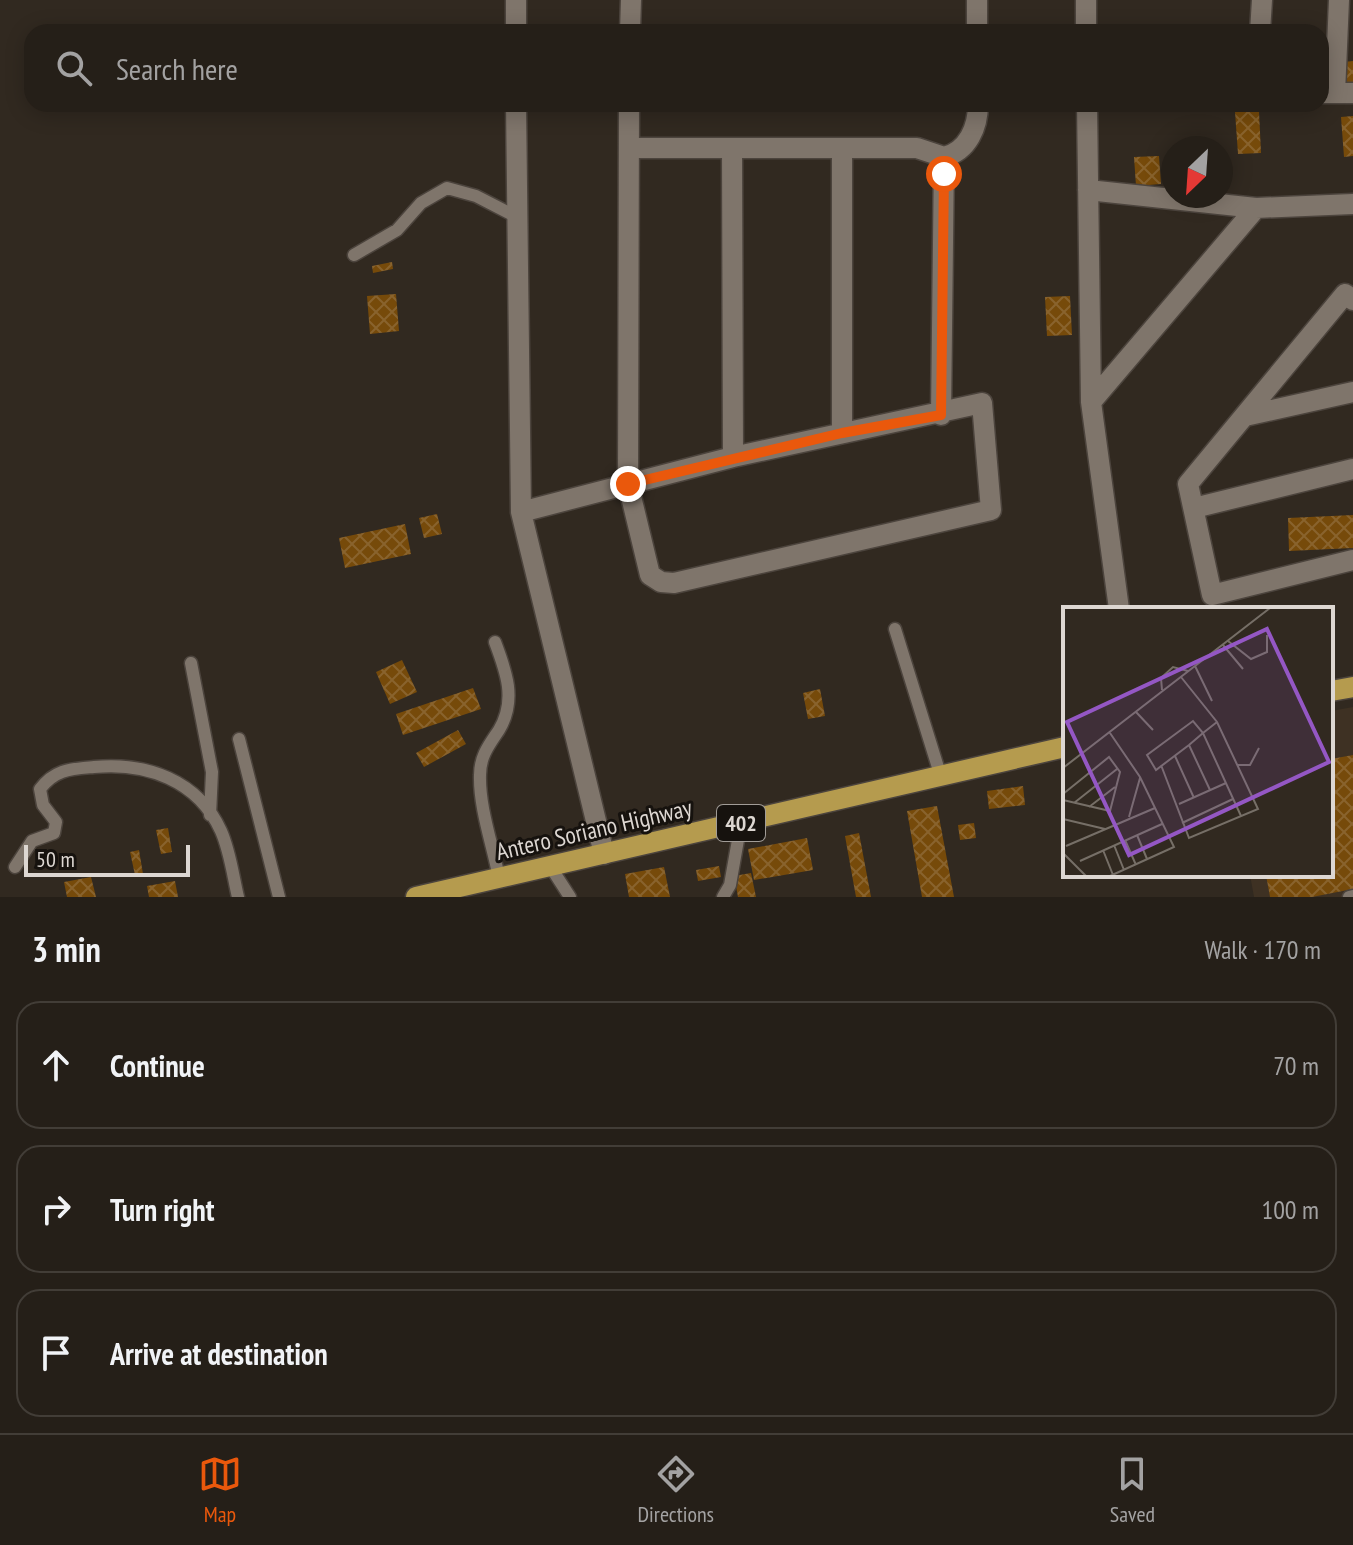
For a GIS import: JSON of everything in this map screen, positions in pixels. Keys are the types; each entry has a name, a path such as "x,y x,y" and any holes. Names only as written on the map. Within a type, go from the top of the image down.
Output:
{"main road":[{"path":"1333,691 1353,687"},
{"name":"Antero Soriano Highway","path":"416,897 1063,747"}],"street":[{"path":"516,0 516,24"},
{"path":"630,24 631,0"},
{"path":"977,0 977,24"},
{"path":"1086,0 1086,24"},
{"path":"1260,24 1262,0"},
{"path":"1336,93 1339,0"},
{"path":"516,112 521,512 604,854"},
{"path":"521,512 628,484 733,457 941,415 982,403 991,510 674,583 661,582 650,575 628,484 629,112"},
{"path":"629,148 917,148 944,157 957,153 967,141 978,120 978,112"},
{"path":"1087,112 1091,402 1119,607"},
{"path":"732,148 733,457"},
{"path":"842,148 842,433"},
{"path":"941,415 944,157"},
{"path":"1088,190 1256,208 1353,204"},
{"path":"1091,402 1256,208"},
{"path":"1353,300 1345,294 1188,484 1212,595 1353,560"},
{"path":"1245,416 1353,392"},
{"path":"1194,508 1353,469"}],"lane":[{"path":"354,255 397,230 421,203 447,188 476,196 517,217"},
{"path":"895,629 941,777"},
{"path":"495,642 509,678 508,707 484,752 480,776 499,878"},
{"path":"191,663 212,772 210,815"},
{"path":"239,739 279,897"},
{"path":"15,867 32,841 54,833 56,822 43,805 40,789 59,771 121,764 163,773 200,798 221,831 238,897"},
{"path":"723,897 730,885 741,823"},
{"path":"550,866 570,897"}],"shaded area":[{"path":"1353,707 1353,897 1254,897 1250,877 1333,877 1333,711"}],"building":[{"path":"1353,61 1353,89 1345,89 1344,62"},
{"path":"1235,112 1259,112 1261,153 1238,154"},
{"path":"1353,116 1353,156 1344,157 1341,117"},
{"path":"1159,156 1161,184 1136,186 1134,157"},
{"path":"392,262 393,269 373,273 372,266"},
{"path":"396,294 399,331 370,334 367,296"},
{"path":"1070,296 1072,335 1047,336 1045,297"},
{"path":"437,514 442,534 424,538 419,518"},
{"path":"1353,515 1353,548 1289,551 1288,518"},
{"path":"405,524 411,554 345,568 339,538"},
{"path":"402,660 417,692 390,704 376,672"},
{"path":"473,688 481,709 403,735 396,714"},
{"path":"820,689 825,716 808,719 803,693"},
{"path":"458,730 466,744 424,767 416,753"},
{"path":"1353,755 1353,889 1312,897 1270,897 1266,877 1333,877 1333,759"},
{"path":"1023,786 1025,805 989,809 987,791"},
{"path":"937,806 954,897 922,897 907,811"},
{"path":"974,823 976,838 960,840 958,825"},
{"path":"168,828 172,852 161,854 156,830"},
{"path":"859,833 871,897 856,897 845,836"},
{"path":"807,838 813,870 754,880 748,849"},
{"path":"139,850 143,874 135,875 130,852"},
{"path":"719,866 721,877 698,881 696,870"},
{"path":"664,867 670,897 629,897 625,874"},
{"path":"751,873 756,897 738,897 734,876"},
{"path":"91,877 96,897 67,897 64,882"},
{"path":"175,881 178,897 149,897 147,886"}],"route":[{"path":"628,484 733,457 941,415 944,174"}]}
